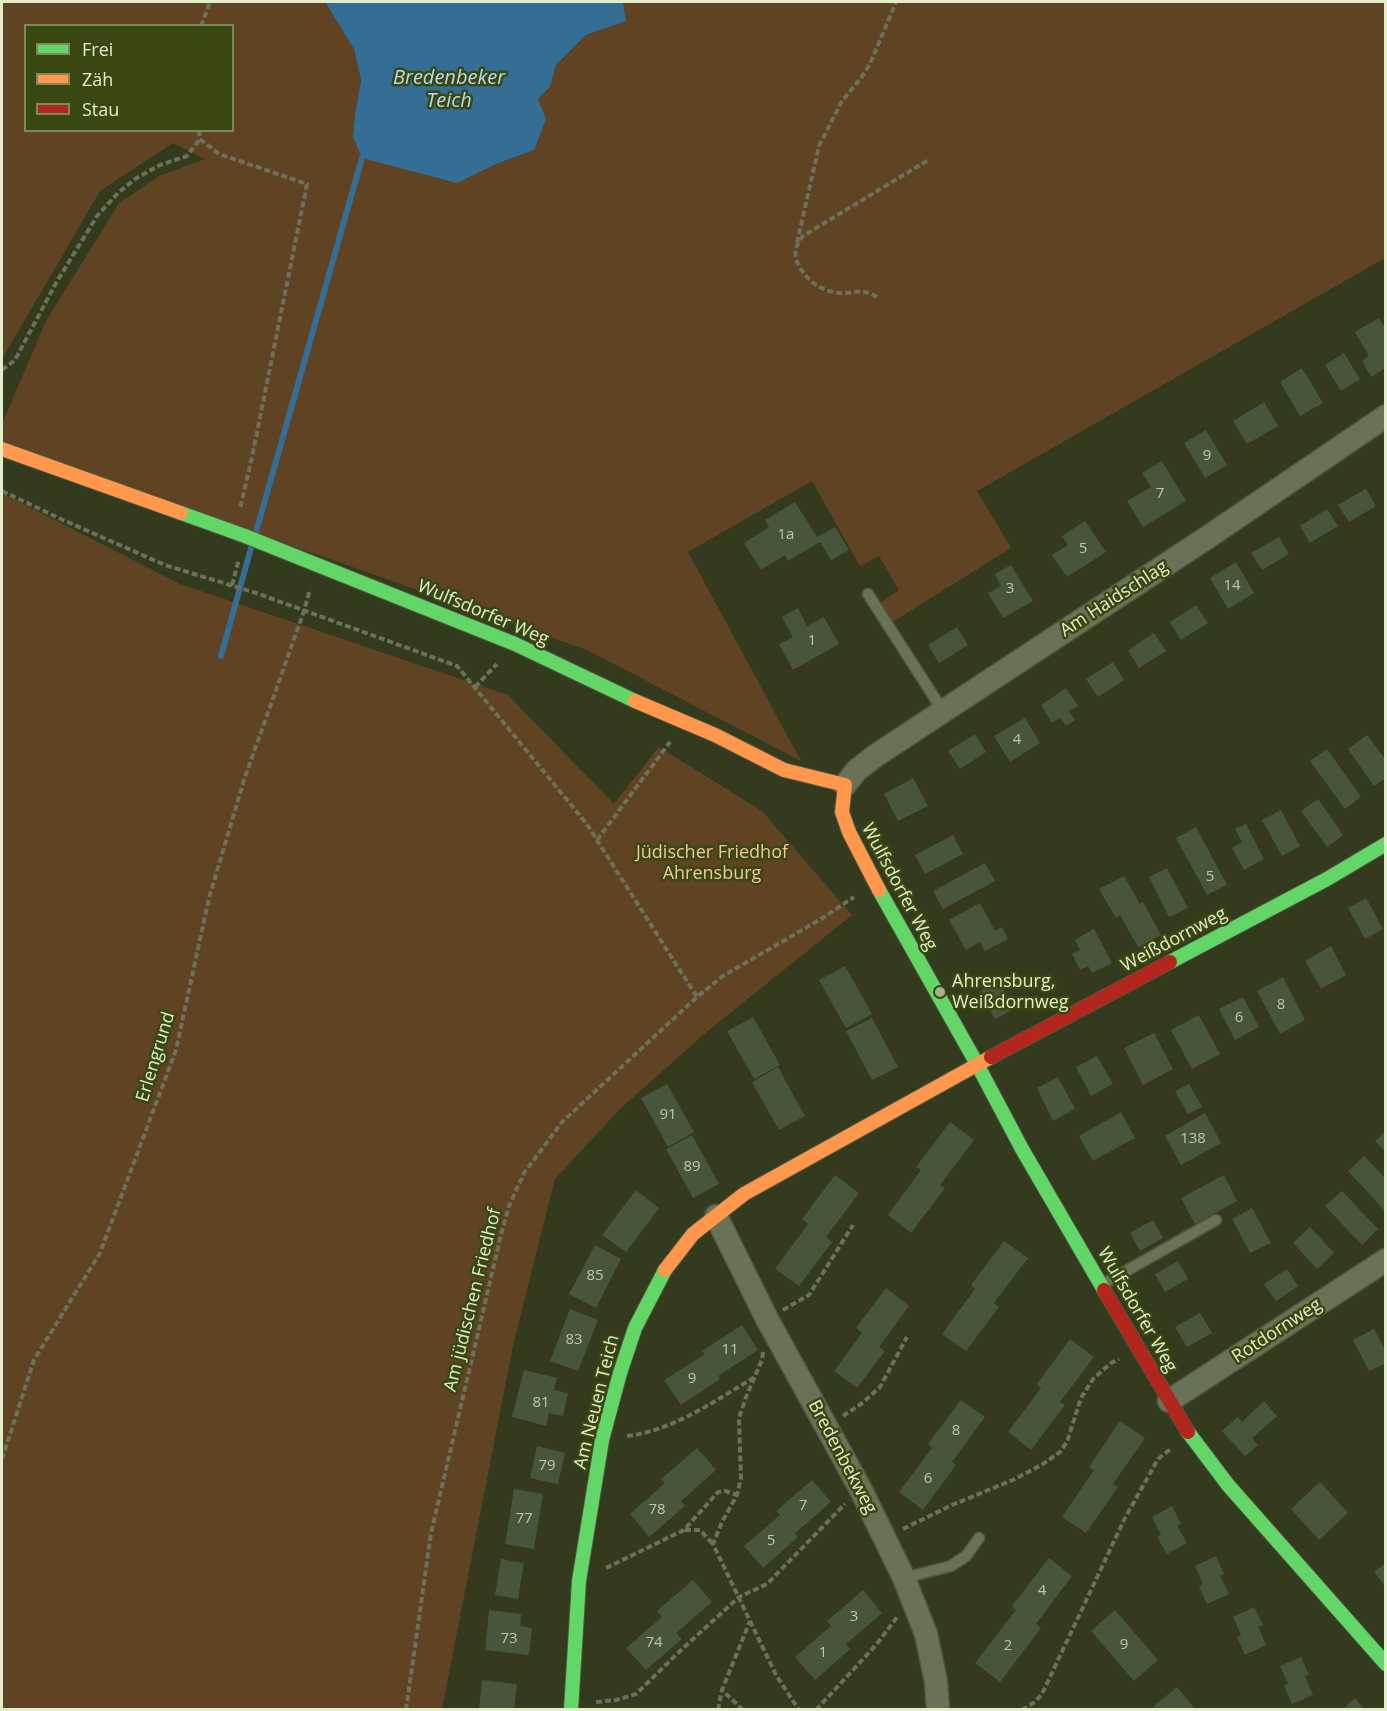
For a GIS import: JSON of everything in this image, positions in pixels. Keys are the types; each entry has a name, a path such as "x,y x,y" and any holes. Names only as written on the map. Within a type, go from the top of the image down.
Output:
{"street":[{"name":"Am Haidschlag","path":"845,785 857,770 875,756 1208,537 1386,416"},
{"name":"Wulfsdorfer Weg","path":"2,449 245,536 515,644 684,723 715,735 784,770 845,785 842,812 849,832 875,883 1022,1149 1190,1436 1228,1485 1386,1664"},
{"name":"Weißdornweg","path":"977,1064 1328,879 1386,844"},
{"name":"Am Neuen Teich","path":"571,1704 579,1581 602,1440 635,1328 661,1276 693,1234 744,1194 977,1064"},
{"name":"Bredenbekweg","path":"716,1216 775,1315 908,1588 926,1634 936,1682 938,1710"},
{"name":"Rotdornweg","path":"1169,1401 1386,1260"}],"lane":[{"path":"868,594 943,711"},
{"path":"1102,1284 1216,1220"},
{"path":"908,1588 966,1556 979,1538"}],"path":[{"path":"202,24 210,2"},
{"path":"877,297 867,291 843,293 823,289 802,272 795,258 819,146 842,101 870,64 896,2"},
{"path":"2,370 15,360 56,284 97,216 118,193 135,179 160,165 187,156 200,139 199,132"},
{"path":"200,139 219,154 307,184 239,513"},
{"path":"797,243 863,197 930,159"},
{"path":"843,287 843,293"},
{"path":"2,490 165,565 256,592 457,666 586,823 697,996"},
{"name":"Erlengrund","path":"2,1459 34,1360 100,1253 176,1050 208,898 244,780 304,611"},
{"path":"475,687 515,644"},
{"path":"597,840 684,723"},
{"name":"Am jüdischen Friedhof","path":"406,1710 432,1533 508,1206 524,1173 562,1122 697,996 723,976 821,919 875,883"},
{"path":"713,1544 737,1496 741,1478 739,1419 762,1360 775,1315 809,1295 853,1225"},
{"path":"842,1417 880,1387 907,1337"},
{"path":"901,1530 952,1505 1016,1479 1060,1452 1067,1442 1081,1398 1094,1379 1111,1362 1138,1350"},
{"path":"602,1440 646,1434 690,1417 756,1376"},
{"path":"1022,1710 1035,1702 1042,1694 1125,1518 1158,1459 1190,1436"},
{"path":"571,1704 616,1700 636,1694 739,1597 767,1584 860,1488"},
{"path":"579,1581 684,1530 718,1492 725,1491 737,1496"},
{"path":"684,1530 700,1530 713,1544 776,1675 799,1710"},
{"path":"816,1710 876,1645 908,1588"},
{"path":"718,1710 722,1690 750,1621"},
{"path":"722,1690 743,1710"}],"green space":[{"path":"2,2 325,2 354,48 361,80 353,137 496,164 534,150 538,99 550,87 556,65 586,35 626,21 623,2 1385,2 1385,258 977,491 1011,548 891,623 880,603 899,590 879,556 860,566 812,481 688,552 801,761 587,650 2,443 2,424 46,321 119,203 159,176 205,159 173,143 100,191 2,359"},
{"name":"Jüdischer Friedhof Ahrensburg","path":"2,493 180,584 508,695 614,804 659,747 762,811 852,915 703,1035 620,1109 555,1179 513,1346 442,1709 2,1709"}],"water":[{"name":"Bredenbeker Teich","path":"325,2 623,2 626,21 586,35 556,65 550,87 538,99 546,119 534,150 496,164 457,183 362,158 353,137 361,80 354,49"}],"building":[{"path":"1379,318 1386,330 1386,368 1371,377 1362,361 1369,356 1355,332"},
{"path":"1344,353 1360,379 1341,391 1325,365"},
{"path":"1302,368 1323,403 1300,416 1280,382"},
{"path":"1264,402 1278,426 1247,444 1233,421"},
{"path":"1206,430 1227,465 1205,478 1184,443"},
{"path":"1162,461 1186,501 1143,527 1127,501 1151,487 1142,473"},
{"path":"1366,489 1376,506 1349,522 1338,505"},
{"path":"795,502 817,537 835,527 849,550 831,560 820,542 788,561 785,555 761,570 744,543 769,527 765,520"},
{"path":"1327,509 1338,526 1310,543 1300,526"},
{"path":"1085,521 1106,552 1067,577 1052,555 1068,545 1062,536"},
{"path":"1279,537 1289,554 1262,570 1251,553"},
{"path":"1236,562 1254,593 1228,609 1210,578"},
{"path":"1011,565 1033,601 1003,618 988,593 1001,586 995,574"},
{"path":"1196,605 1208,623 1181,640 1170,622"},
{"path":"798,608 807,626 824,617 839,644 793,670 779,644 793,637 782,617"},
{"path":"957,627 968,645 939,663 928,645"},
{"path":"1154,633 1166,651 1139,668 1128,650"},
{"path":"1113,662 1124,680 1098,697 1086,679"},
{"path":"1066,688 1078,706 1069,711 1075,720 1066,726 1060,718 1052,723 1041,705"},
{"path":"1025,718 1040,743 1010,762 994,736"},
{"path":"975,734 986,752 960,769 948,751"},
{"path":"1367,735 1386,760 1386,778 1374,786 1348,749"},
{"path":"1327,749 1361,797 1345,809 1310,761"},
{"path":"913,778 928,806 898,821 884,794"},
{"path":"1318,799 1343,835 1327,847 1301,811"},
{"path":"1281,810 1300,846 1282,856 1262,820"},
{"path":"1246,824 1264,859 1244,870 1232,848 1242,842 1235,829"},
{"path":"1196,827 1227,885 1207,895 1176,838"},
{"path":"953,835 963,854 925,874 915,855"},
{"path":"985,863 995,881 943,909 933,891"},
{"path":"1167,868 1188,908 1169,917 1149,877"},
{"path":"1124,876 1140,904 1143,902 1161,935 1138,947 1120,915 1116,918 1099,889"},
{"path":"1366,898 1383,929 1365,939 1348,908"},
{"path":"980,903 995,931 1002,927 1008,939 985,951 980,942 966,950 949,920"},
{"path":"1094,929 1112,963 1092,973 1088,966 1080,970 1072,954 1080,950 1075,940"},
{"path":"1331,946 1346,975 1321,989 1305,961"},
{"path":"845,966 872,1014 846,1028 819,980"},
{"path":"1283,977 1305,1020 1280,1034 1257,991"},
{"path":"999,981 1014,1009 995,1019 980,991"},
{"path":"1243,997 1259,1027 1235,1040 1219,1009"},
{"path":"1199,1015 1220,1054 1192,1069 1171,1030"},
{"path":"753,1017 780,1065 754,1079 727,1031"},
{"path":"872,1018 898,1067 872,1080 846,1031"},
{"path":"1154,1033 1173,1069 1143,1085 1124,1048"},
{"path":"1097,1056 1113,1084 1091,1096 1076,1067"},
{"path":"778,1067 805,1116 779,1130 752,1082"},
{"path":"1058,1077 1075,1109 1053,1121 1037,1088"},
{"path":"667,1084 694,1132 668,1147 641,1098"},
{"path":"1189,1084 1202,1107 1188,1114 1175,1091"},
{"path":"1121,1112 1135,1138 1093,1161 1079,1136"},
{"path":"1205,1113 1221,1143 1181,1165 1165,1136"},
{"path":"950,1122 974,1140 940,1185 945,1188 911,1233 888,1215 921,1170 916,1167"},
{"path":"1386,1131 1386,1152 1375,1141"},
{"path":"692,1135 719,1184 693,1198 666,1149"},
{"path":"1364,1156 1386,1179 1386,1212 1348,1171"},
{"path":"835,1175 859,1193 826,1237 832,1242 799,1286 775,1269 808,1224 802,1219"},
{"path":"1224,1175 1237,1201 1195,1224 1181,1198"},
{"path":"636,1190 659,1208 626,1252 602,1235"},
{"path":"1342,1191 1378,1229 1362,1245 1325,1206"},
{"path":"1252,1208 1271,1243 1250,1253 1232,1219"},
{"path":"1153,1220 1163,1238 1140,1251 1130,1233"},
{"path":"1310,1227 1334,1253 1317,1269 1293,1243"},
{"path":"1004,1241 1028,1258 994,1303 999,1307 966,1351 942,1334 975,1289 971,1285"},
{"path":"595,1245 621,1259 596,1308 569,1294"},
{"path":"1178,1261 1188,1279 1165,1292 1155,1274"},
{"path":"1287,1269 1298,1286 1276,1301 1264,1284"},
{"path":"886,1288 909,1306 879,1347 885,1351 857,1388 834,1371 862,1333 856,1328"},
{"path":"570,1309 598,1320 578,1371 550,1361"},
{"path":"1200,1313 1212,1333 1187,1347 1175,1327"},
{"path":"742,1325 758,1350 718,1376 720,1379 681,1405 664,1380 705,1354 702,1351"},
{"path":"1374,1329 1386,1352 1386,1363 1369,1371 1353,1340"},
{"path":"1070,1339 1094,1357 1060,1402 1065,1405 1031,1450 1008,1432 1041,1388 1037,1384"},
{"path":"524,1370 557,1378 554,1390 568,1393 563,1416 549,1413 546,1426 512,1417"},
{"path":"961,1400 985,1417 952,1462 956,1465 923,1510 899,1492 932,1448 928,1444"},
{"path":"1264,1401 1277,1416 1252,1438 1258,1445 1245,1456 1222,1431 1238,1417 1242,1422"},
{"path":"1120,1421 1145,1438 1113,1484 1118,1487 1086,1533 1062,1517 1094,1470 1089,1467"},
{"path":"537,1446 565,1453 558,1484 530,1478"},
{"path":"697,1448 716,1470 681,1501 685,1506 649,1537 630,1514 665,1483 661,1479"},
{"path":"812,1480 831,1502 795,1533 798,1537 763,1568 744,1546 780,1515 776,1511"},
{"path":"1320,1482 1348,1513 1319,1540 1291,1509"},
{"path":"514,1489 543,1494 534,1549 505,1544"},
{"path":"1172,1506 1181,1524 1177,1526 1187,1543 1167,1554 1157,1537 1161,1535 1152,1517"},
{"path":"1216,1556 1224,1574 1220,1576 1229,1594 1207,1604 1199,1586 1203,1584 1195,1566"},
{"path":"1049,1558 1072,1576 1036,1624 1041,1628 1000,1682 975,1663 1016,1610 1012,1606"},
{"path":"501,1559 524,1563 518,1599 495,1595"},
{"path":"1386,1563 1386,1587 1374,1572"},
{"path":"693,1580 712,1602 676,1633 682,1639 646,1670 626,1648 662,1617 657,1611"},
{"path":"863,1590 882,1613 846,1644 850,1649 815,1680 795,1657 831,1626 827,1621"},
{"path":"1254,1607 1263,1625 1258,1627 1266,1645 1245,1655 1237,1637 1241,1635 1233,1617"},
{"path":"489,1610 521,1614 520,1626 532,1628 529,1655 485,1650"},
{"path":"1115,1610 1158,1660 1134,1681 1091,1631"},
{"path":"1301,1657 1309,1675 1305,1676 1313,1695 1292,1704 1284,1686 1288,1684 1280,1666"},
{"path":"482,1680 517,1684 514,1710 479,1710"},
{"path":"1177,1687 1196,1710 1155,1710 1153,1707"},
{"path":"1355,1698 1365,1710 1342,1710"}],"waterway":[{"path":"256,532 362,158"},
{"path":"221,656 251,548"}],"traffic: fast":[{"path":"181,513 245,536 515,644 635,701"},
{"path":"1170,962 1327,879 1386,844"},
{"path":"879,890 1022,1149 1104,1290"},
{"path":"571,1710 579,1581 602,1440 635,1328 665,1270"},
{"path":"1188,1432 1228,1485 1386,1664"}],"traffic: slow":[{"path":"2,449 181,513"},
{"path":"635,701 715,735 784,770 845,785 842,812 849,832 879,890"},
{"path":"665,1270 693,1234 744,1194 991,1057"}],"traffic: jam":[{"path":"991,1057 1170,962"},
{"path":"1104,1290 1188,1432"}],"place":[{"name":"Ahrensburg, Weißdornweg","path":"940,992"}]}
